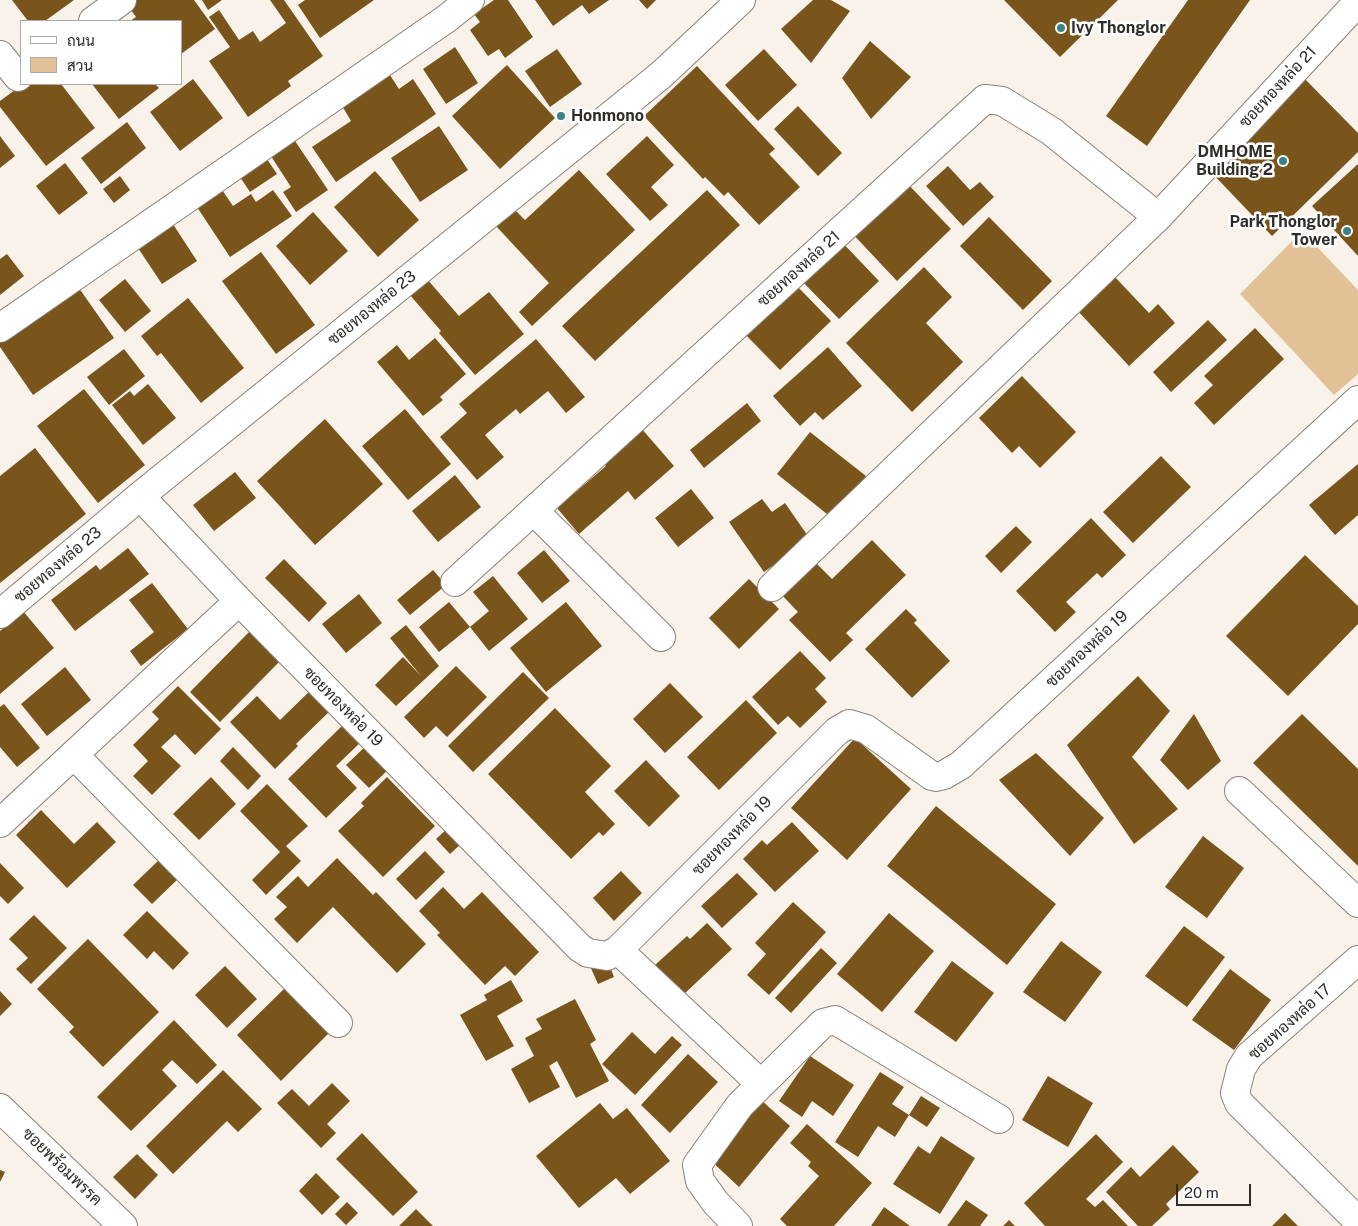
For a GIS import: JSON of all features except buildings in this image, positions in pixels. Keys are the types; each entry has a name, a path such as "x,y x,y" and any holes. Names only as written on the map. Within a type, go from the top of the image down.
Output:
{"street":[{"path":"94,20 122,0"},
{"path":"0,328 446,19 470,0"},
{"name":"ซอยทองหล่อ 23","path":"0,614 140,496 661,75 741,0"},
{"name":"ซอยทองหล่อ 21","path":"772,588 1158,217 1358,2"},
{"path":"0,55 13,80"},
{"name":"ซอยทองหล่อ 21","path":"455,582 985,99 1002,102 1051,130 1158,217"},
{"name":"ซอยทองหล่อ 19","path":"140,496 239,602 580,948 598,955 607,956 618,950 837,731 849,724 866,729 936,778 961,765 1358,400"},
{"path":"534,511 661,637"},
{"path":"0,823 239,602"},
{"path":"74,755 338,1023"},
{"path":"1239,791 1358,903"},
{"path":"618,950 761,1084"},
{"name":"ซอยทองหล่อ 17","path":"1358,960 1249,1056 1241,1069 1235,1093 1240,1103 1358,1221"},
{"path":"738,1226 716,1203 700,1181 697,1165 740,1105 823,1023 835,1020 999,1119"},
{"name":"ซอยพร้อมพรรค","path":"0,1108 123,1226"}],"green space":[{"path":"1302,231 1358,290 1358,374 1334,395 1240,294"}],"place":[{"name":"Ivy Thonglor","path":"1061,28"},
{"name":"Honmono","path":"561,116"},
{"name":"DMHOME Building 2","path":"1283,161"},
{"name":"Park Thonglor Tower","path":"1347,231"}]}
